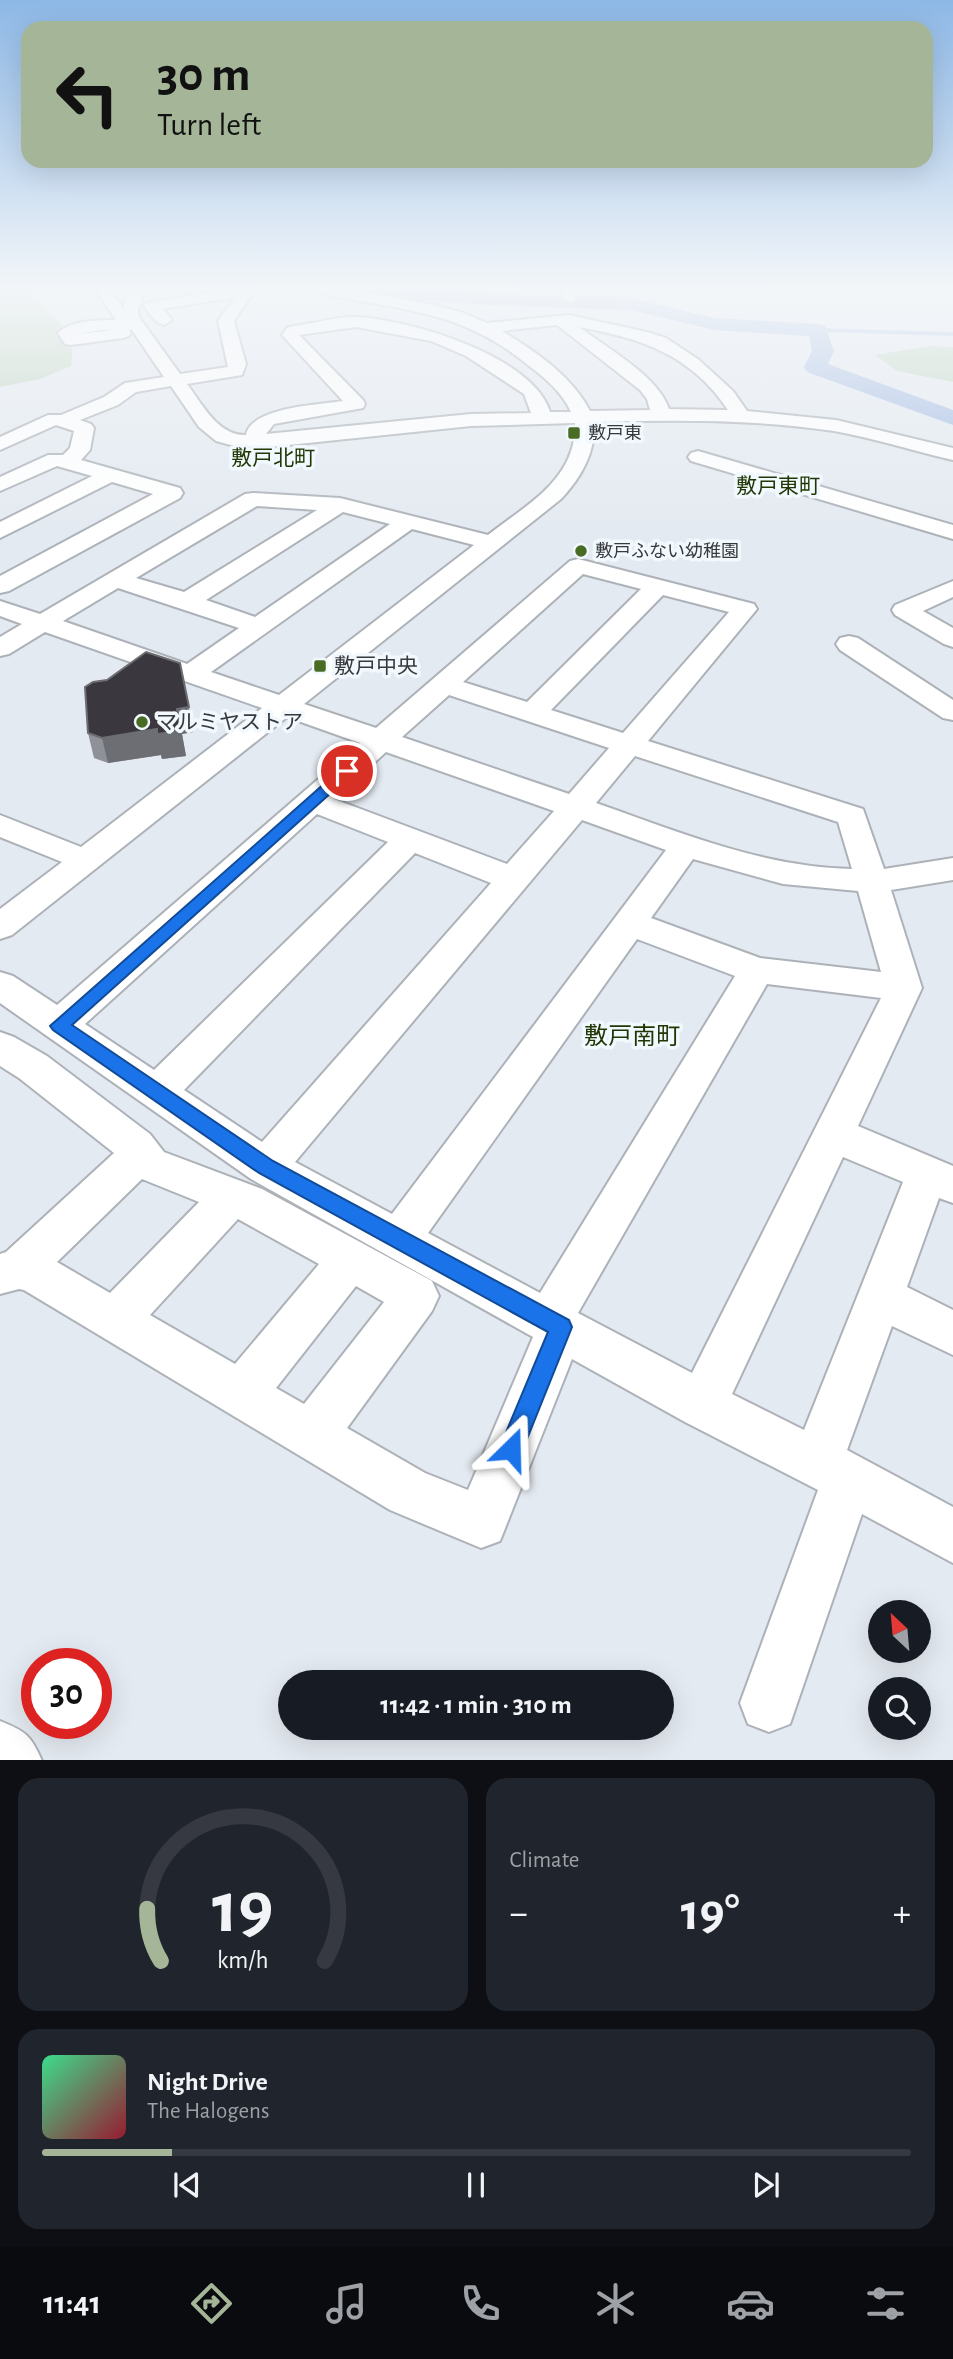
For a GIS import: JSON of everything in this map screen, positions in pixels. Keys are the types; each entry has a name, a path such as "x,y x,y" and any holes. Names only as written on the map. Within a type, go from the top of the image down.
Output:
{"street":[{"path":"166,369 214,432 238,441 471,420 661,414 740,415 836,426 953,454"},
{"path":"67,463 80,450 84,428 62,421 111,401 131,387 236,369"},
{"path":"255,441 257,429 268,419 356,404 323,369"},
{"path":"498,369 530,390 537,400 542,417"},
{"path":"0,927 552,494 568,478 583,446 583,417 574,398 543,369"},
{"path":"624,369 646,386 656,398 661,414"},
{"path":"694,369 734,403 740,415"},
{"path":"0,444 55,419 25,411"},
{"path":"698,457 953,532"},
{"path":"0,485 55,459 172,493 0,586"},
{"path":"9,543 110,475"},
{"path":"0,648 253,499 340,505 482,540"},
{"path":"187,601 340,505"},
{"path":"190,674 408,522"},
{"path":"9,543 50,559"},
{"path":"59,1026 578,566 745,610 249,1181 115,1320"},
{"path":"116,580 258,626"},
{"path":"532,713 657,587"},
{"path":"953,588 904,610 953,639"},
{"path":"915,616 953,604"},
{"path":"0,608 686,846 768,871 807,877 871,879 915,877 953,869"},
{"path":"849,644 947,701"},
{"path":"444,685 852,816 904,988 702,1405"},
{"path":"312,801 513,879"},
{"path":"0,825 69,853"},
{"path":"157,1093 410,839"},
{"path":"399,1238 686,846"},
{"path":"629,923 757,970 904,988"},
{"path":"9,1272 35,1273 408,1492 481,1522 555,1324 757,970"},
{"path":"0,985 157,1093 249,1181 350,1260 416,1296 311,1435"},
{"path":"0,1047 33,1068 135,1146 149,1164 249,1181 399,1238 702,1405 832,1470 953,1536"},
{"path":"769,1703 880,1297 940,1180 833,1133"},
{"path":"9,1272 141,1154"},
{"path":"241,1394 350,1260"},
{"path":"880,1297 953,1334"},
{"path":"0,1751 12,1760"}],"green space":[{"path":"0,369 64,369 41,379 0,387"},
{"path":"894,369 953,369 953,382"}],"building":[{"path":"146,652 180,663 189,707 177,709 181,731 157,734 157,729 102,738 88,733 85,687 93,682 107,680"}],"waterway":[{"path":"821,369 953,418"}],"place":[{"name":"敷戸東","path":"574,433"},
{"name":"敷戸ふない幼稚園","path":"581,551"},
{"name":"敷戸中央","path":"320,666"},
{"name":"マルミヤストア","path":"142,722"}],"district":[{"name":"敷戸北町","path":"273,458"},
{"name":"敷戸東町","path":"778,486"},
{"name":"敷戸南町","path":"632,1036"}],"route":[{"path":"347,771 59,1026 266,1167 561,1327 511,1449"}]}
